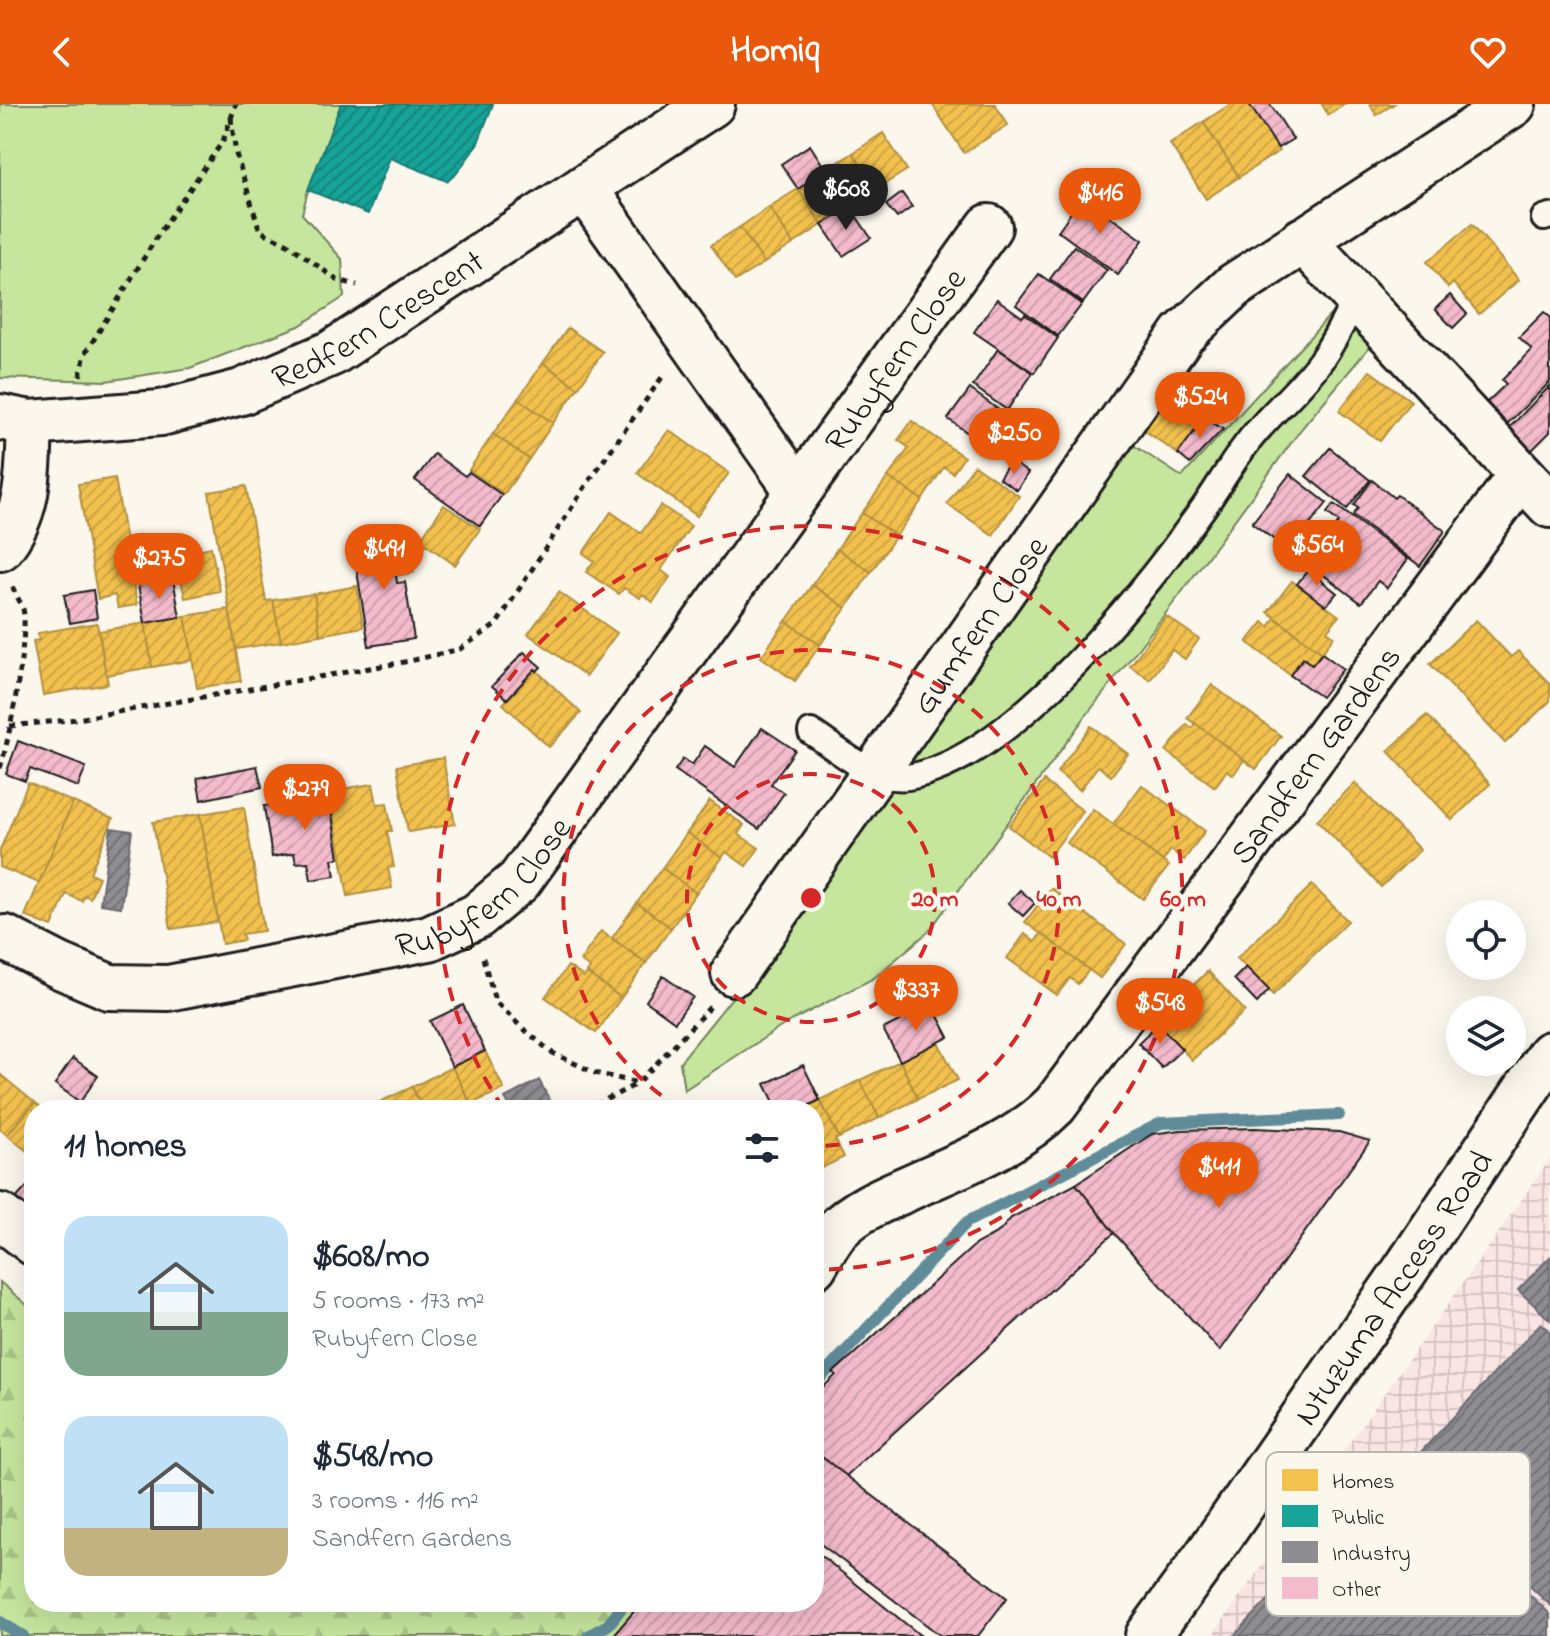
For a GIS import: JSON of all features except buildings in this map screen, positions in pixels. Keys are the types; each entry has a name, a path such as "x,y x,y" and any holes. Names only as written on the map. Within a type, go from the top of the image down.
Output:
{"street":[{"name":"Redfern Crescent","path":"34,420 161,413 241,392 332,353 712,104"},
{"path":"1303,240 1513,104"},
{"name":"Rubyfern Close","path":"584,188 797,490"},
{"name":"Rubyfern Close","path":"5,938 109,987 157,988 429,938 477,916 519,881 797,490 989,227"},
{"name":"Gumfern Close","path":"734,973 1183,334 1234,286 1303,240"},
{"name":"Sandfern Gardens","path":"824,1250 837,1230 854,1216 1011,1141 1035,1125 1055,1105 1535,490 1303,240"},
{"path":"3,561 27,495 34,420"},
{"name":"Ntuzuma Access Road","path":"1279,1452 1550,1054"},
{"path":"1299,1452 1550,1093"},
{"path":"0,1216 24,1235"},
{"name":"Ntuzuma Access Road","path":"1148,1636 1266,1471"},
{"path":"1170,1636 1266,1499"}],"lane":[{"path":"811,732 874,773 907,777 948,763 1001,732 1048,692 1137,596 1248,442 1321,360 1357,297"}],"path":[{"path":"34,420 85,354 158,235 223,141 236,104"},
{"path":"231,117 236,154 260,231 288,244 337,280 407,303"},
{"path":"10,726 77,719 410,661 460,649 496,625 587,484 672,362 693,343"},
{"path":"0,768 7,747 24,611 3,561"},
{"path":"486,967 495,1001 551,1052 595,1073 638,1083"},
{"path":"605,1100 638,1083 706,1013 734,973"}],"shaded area":[{"path":"1550,1159 1550,1636 1212,1636 1266,1560 1266,1616 1530,1616 1530,1452 1343,1452"}],"green space":[{"path":"0,104 341,104 302,214 342,259 344,297 299,326 190,368 106,381 0,378"},
{"path":"1342,302 1376,339 1302,428 929,931 874,978 787,1023 684,1090 680,1062 757,967 1124,439 1182,477"},
{"path":"0,1282 24,1302 24,1612 633,1612 613,1636 0,1636"}],"waterway":[{"path":"824,1374 967,1222 1161,1123 1339,1115"},
{"path":"588,1636 608,1625 618,1612"},
{"path":"0,1622 23,1636"}]}
